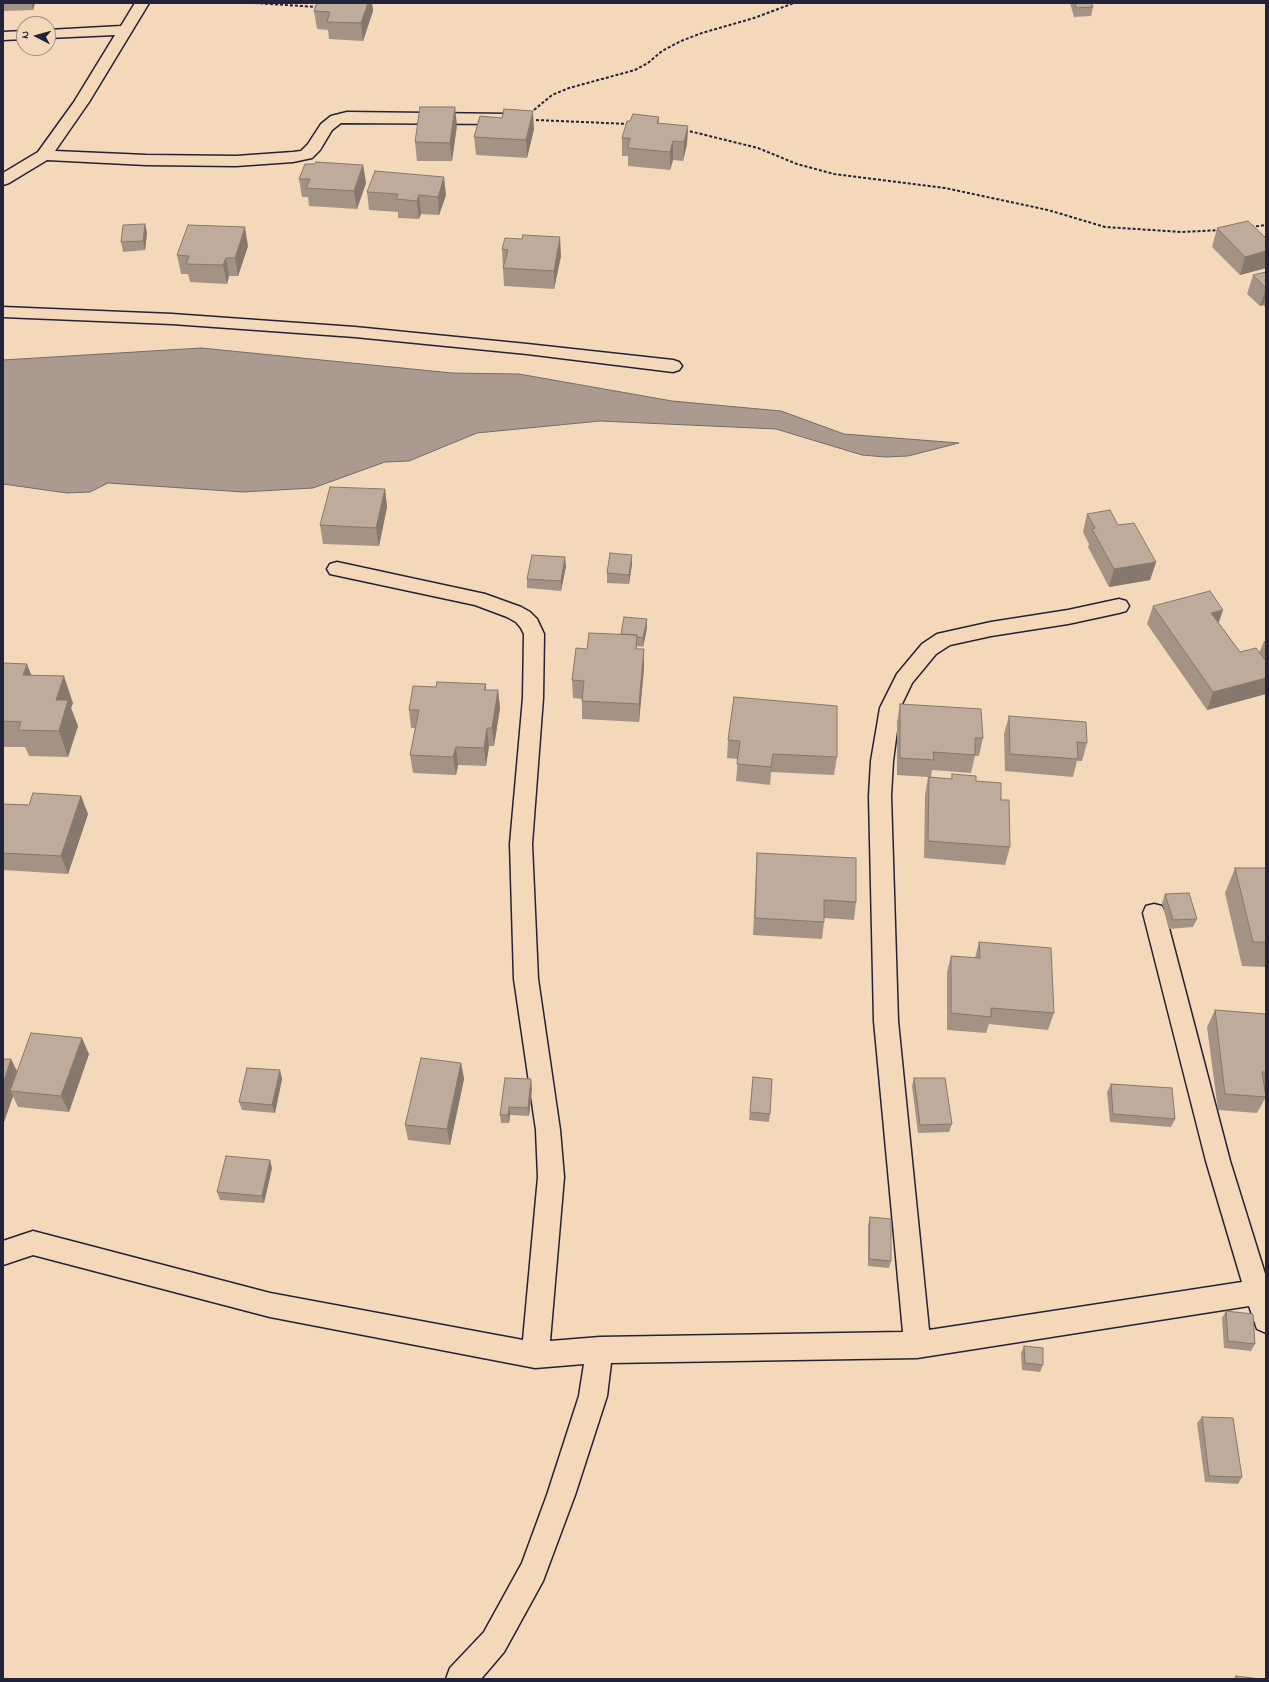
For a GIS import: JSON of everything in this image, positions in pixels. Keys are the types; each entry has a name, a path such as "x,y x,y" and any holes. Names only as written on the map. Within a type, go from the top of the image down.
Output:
{"street":[{"path":"3,180 44,155 81,102 142,3"},
{"path":"56,34 124,30"},
{"path":"3,36 16,35"},
{"path":"44,155 146,160 236,160 293,157 306,155 314,147 326,126 336,119 347,117 523,119"},
{"path":"3,312 172,319 354,332 527,349 673,366"},
{"path":"337,569 478,599 524,617 530,624 534,634 533,698 521,844 526,979 548,1130 551,1177 535,1355"},
{"path":"917,1345 886,1021 880,796 882,761 890,708 904,679 929,649 944,639 991,629 1068,617 1119,606"},
{"path":"1154,913 1218,1161 1262,1292 1266,1320"},
{"path":"3,1253 33,1243 270,1305 535,1355 600,1350 917,1345 1262,1292"},
{"path":"461,1679 494,1642 534,1571 561,1495 593,1396 600,1350"}],"path":[{"path":"255,3 313,8 320,7"},
{"path":"523,119 552,95 569,88 635,70 648,63 662,51 681,41 702,33 754,18 794,3"},
{"path":"523,119 633,124"},
{"path":"683,130 758,148 797,164 834,174 945,188 1048,210 1105,227 1182,232 1223,230"},
{"path":"1245,228 1266,225"}],"shaded area":[{"path":"201,348 452,373 519,374 672,401 781,411 844,434 959,443 908,456 885,457 862,455 776,429 600,421 477,433 409,461 385,462 313,488 243,492 108,483 90,492 67,493 3,484 3,360"}],"building":[{"path":"317,3 368,3 361,23 327,22 330,12 314,11"},
{"path":"1075,3 1091,3 1093,7 1076,8"},
{"path":"420,107 455,107 450,143 415,142"},
{"path":"504,109 533,111 526,140 474,137 480,116 502,118"},
{"path":"633,114 659,117 657,123 688,126 684,142 673,141 670,152 628,148 630,138 622,138 627,121 630,121"},
{"path":"316,162 363,165 354,191 306,188 310,179 299,179 305,164 315,164"},
{"path":"375,171 444,177 438,197 419,195 417,201 396,199 398,194 367,192"},
{"path":"1248,221 1266,238 1266,251 1245,257 1217,228"},
{"path":"145,224 143,241 121,242 123,225"},
{"path":"188,225 245,227 235,258 226,258 223,265 186,264 189,256 177,255"},
{"path":"523,235 560,237 554,271 503,268 508,250 502,249 505,238 522,239"},
{"path":"1266,272 1266,288 1253,275"},
{"path":"330,487 385,489 376,528 320,525"},
{"path":"1110,510 1118,525 1134,523 1156,562 1114,569 1092,529 1095,528 1087,514"},
{"path":"610,553 632,555 629,575 607,573"},
{"path":"532,555 565,557 561,581 527,579"},
{"path":"1210,591 1223,610 1211,613 1240,652 1256,648 1266,661 1266,678 1213,692 1153,606"},
{"path":"624,617 647,619 643,638 637,637 637,635 621,634"},
{"path":"589,633 637,635 636,649 644,649 639,704 582,701 584,681 572,680 576,648 587,649"},
{"path":"3,663 27,664 23,675 64,676 56,700 68,700 59,731 18,730 21,722 3,721"},
{"path":"437,682 486,684 484,690 498,690 492,728 487,728 484,748 456,747 453,757 410,755 419,710 409,710 413,686 436,687"},
{"path":"734,697 837,706 837,757 773,754 771,767 737,764 740,741 728,740"},
{"path":"900,704 981,709 983,738 975,738 975,755 933,752 934,760 900,758"},
{"path":"1009,716 1086,722 1087,743 1077,742 1078,759 1010,754"},
{"path":"952,774 976,776 976,781 1001,783 1001,800 1009,800 1010,847 928,841 929,777 952,779"},
{"path":"33,793 81,796 61,856 3,853 3,804 29,805"},
{"path":"757,853 856,858 856,902 824,900 824,922 755,918"},
{"path":"1235,868 1266,868 1266,942 1253,942"},
{"path":"1189,893 1197,919 1173,920 1165,894"},
{"path":"979,942 1051,948 1054,1013 991,1008 991,1017 951,1013 951,956 980,958"},
{"path":"1215,1010 1266,1014 1266,1072 1262,1072 1266,1097 1225,1094"},
{"path":"31,1033 82,1038 61,1096 10,1091"},
{"path":"421,1058 461,1063 447,1129 405,1125"},
{"path":"3,1059 11,1059 3,1084"},
{"path":"247,1068 280,1070 272,1105 239,1102"},
{"path":"753,1077 772,1079 770,1114 750,1112"},
{"path":"505,1078 531,1079 528,1108 509,1107 508,1115 500,1115"},
{"path":"914,1078 945,1078 952,1124 920,1125"},
{"path":"1111,1084 1172,1088 1175,1119 1113,1114"},
{"path":"226,1156 270,1160 262,1196 217,1192"},
{"path":"870,1217 891,1219 891,1261 869,1259"},
{"path":"1226,1311 1253,1314 1255,1344 1228,1341"},
{"path":"1024,1346 1043,1348 1043,1365 1025,1363"},
{"path":"1202,1417 1233,1418 1242,1477 1209,1476"},
{"path":"1236,1676 1260,1679 1236,1679"}]}
